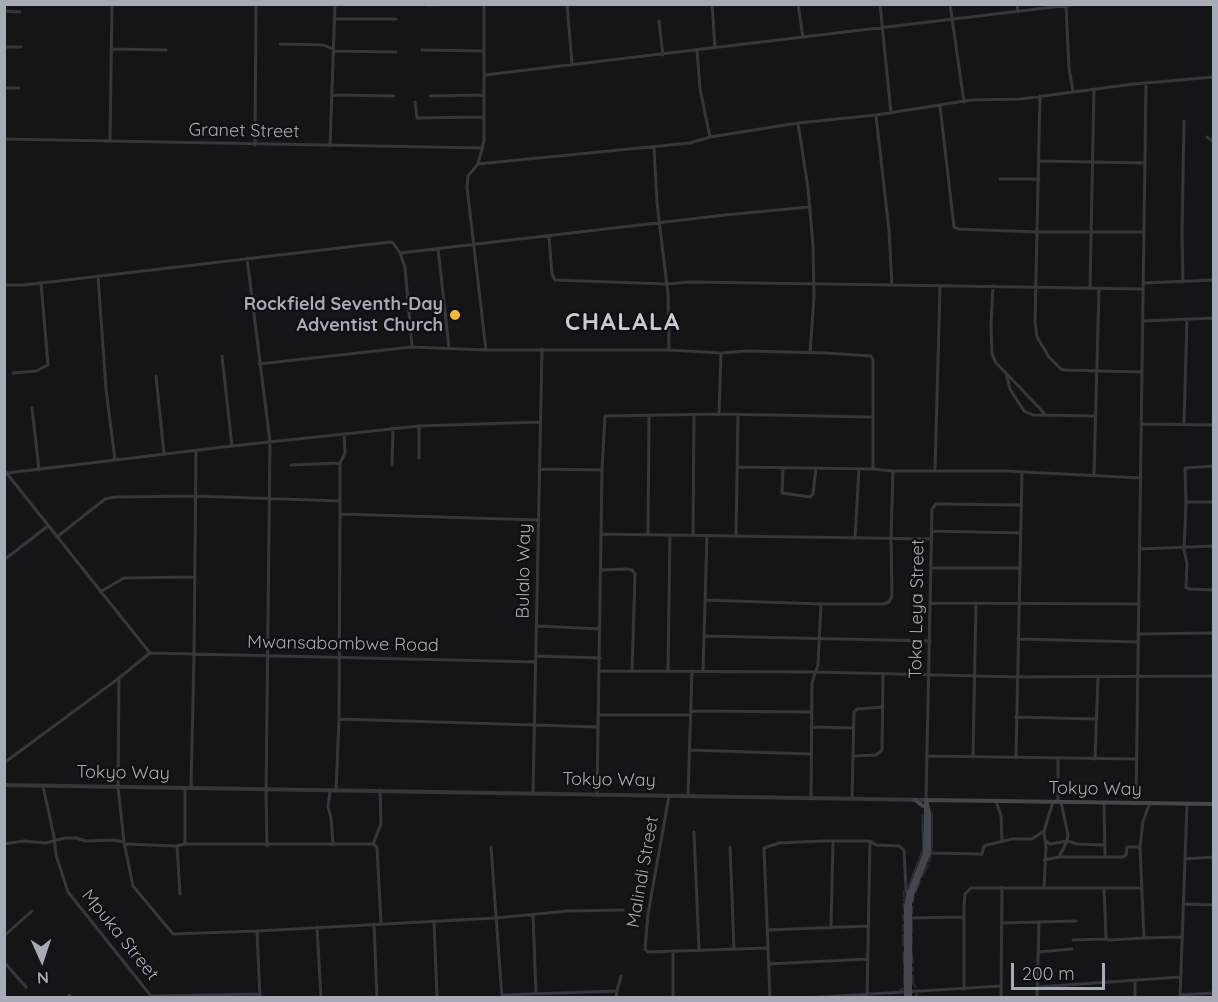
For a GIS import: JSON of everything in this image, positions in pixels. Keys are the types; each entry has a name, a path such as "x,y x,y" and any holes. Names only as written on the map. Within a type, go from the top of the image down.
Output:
{"main road":[{"path":"915,800 922,804 927,812"},
{"name":"Tokyo Way","path":"926,800 1214,804"},
{"path":"908,995 909,896 929,853 926,800"},
{"path":"908,995 906,918 909,896 925,853 927,812 930,805 937,800"}],"street":[{"path":"110,141 112,4"},
{"path":"255,144 256,4"},
{"path":"330,146 335,4"},
{"path":"427,5 463,4"},
{"path":"484,4 483,148 478,164 468,176 467,187 486,350"},
{"path":"567,4 572,64"},
{"path":"712,4 716,48"},
{"path":"798,4 803,37"},
{"path":"880,4 891,113"},
{"path":"950,4 964,102"},
{"path":"1017,4 1018,12"},
{"path":"484,75 1079,4"},
{"path":"1066,6 1069,68 1073,92"},
{"path":"4,11 20,12"},
{"path":"334,19 396,19"},
{"path":"659,21 663,55"},
{"path":"280,44 328,45 333,50 396,52"},
{"path":"4,47 21,47"},
{"path":"111,49 166,50"},
{"path":"422,50 484,51"},
{"path":"697,50 700,89 710,137"},
{"path":"478,164 690,143 710,137 798,123 876,116 964,102 1214,77"},
{"path":"1136,803 1146,83"},
{"path":"4,88 19,88"},
{"path":"1090,288 1094,90"},
{"path":"332,95 394,96"},
{"path":"430,96 484,95"},
{"path":"1040,96 1036,331 1039,341 1049,357 1061,369 1142,372"},
{"path":"415,102 417,118 484,117"},
{"path":"940,106 954,227 957,229 1144,232"},
{"path":"876,116 889,230 892,285"},
{"path":"1183,282 1184,121"},
{"path":"798,123 813,244 814,284 810,353"},
{"path":"1207,137 1214,142"},
{"name":"Granet Street","path":"4,139 483,148"},
{"path":"654,147 654,168 667,284 669,350"},
{"path":"1039,161 1145,163"},
{"path":"1000,179 1039,179"},
{"path":"400,253 809,207"},
{"path":"549,236 552,274 555,280 667,284 690,282 1143,289"},
{"path":"4,285 40,283 390,242 400,253 407,279 412,346"},
{"path":"438,249 450,349"},
{"path":"247,258 270,442 267,846"},
{"path":"98,276 106,389 115,460"},
{"path":"1144,283 1214,280"},
{"path":"13,372 36,371 48,365 40,283"},
{"path":"993,286 992,354 996,363 1045,414"},
{"path":"935,470 940,287"},
{"path":"1094,475 1098,288"},
{"path":"1143,321 1214,318"},
{"path":"1184,423 1187,319"},
{"path":"259,364 412,346 486,350 810,353 872,357 873,469"},
{"name":"Bulalo Way","path":"533,793 542,349"},
{"path":"718,414 720,353"},
{"path":"222,356 232,446"},
{"path":"1004,371 1010,388 1024,411 1029,414 1096,416"},
{"path":"156,376 164,454"},
{"path":"32,408 39,470"},
{"path":"597,794 600,534 605,416 718,414 873,417"},
{"path":"736,536 738,415"},
{"path":"648,535 649,416"},
{"path":"693,535 694,416"},
{"path":"6,472 419,426 540,422"},
{"path":"1142,424 1214,425"},
{"path":"419,426 419,458"},
{"path":"392,465 393,429"},
{"path":"336,790 339,719 340,463 345,453 344,434"},
{"path":"191,788 195,450"},
{"path":"291,465 340,463"},
{"path":"1214,466 1185,468 1186,587 1214,590"},
{"path":"737,467 1022,472 1141,478"},
{"path":"783,468 782,493 810,497 813,494 816,468"},
{"path":"540,469 602,470"},
{"path":"855,538 859,470"},
{"path":"705,600 821,604 883,604 889,602 892,596 893,471"},
{"path":"4,763 120,678 150,653 6,472"},
{"path":"1016,758 1022,472"},
{"path":"57,537 107,498 196,496 340,501"},
{"path":"1186,502 1214,502"},
{"name":"Toka Leya Street","path":"926,800 932,509 936,504 1021,505"},
{"path":"340,514 539,520"},
{"path":"4,560 48,526"},
{"path":"932,531 1019,533"},
{"path":"600,534 932,539"},
{"path":"668,670 670,535"},
{"path":"703,671 707,535"},
{"path":"1140,549 1214,546"},
{"path":"932,568 1019,568"},
{"path":"600,570 627,569 632,570 635,574 632,671"},
{"path":"100,592 124,578 195,577"},
{"path":"931,603 1139,604"},
{"path":"974,757 976,603"},
{"path":"810,797 812,679 818,665 821,604"},
{"path":"537,626 600,629"},
{"path":"1138,634 1214,633"},
{"path":"704,636 930,641"},
{"path":"1018,639 1138,642"},
{"name":"Mwansabombwe Road","path":"150,653 536,662"},
{"path":"536,656 600,658"},
{"path":"600,671 816,672 1017,677 1214,676"},
{"path":"688,795 692,671"},
{"path":"853,756 876,755 881,752 883,674"},
{"path":"1095,759 1098,677"},
{"path":"120,678 118,787 125,843 135,888 173,934 623,910"},
{"path":"852,799 855,710 883,707"},
{"path":"598,715 811,712"},
{"path":"1016,717 1096,719"},
{"path":"339,719 598,727"},
{"path":"811,727 854,728"},
{"path":"690,750 811,754"},
{"path":"927,756 1137,759"},
{"path":"1058,758 1057,802 1066,825 1067,841 1059,857"},
{"name":"Tokyo Way","path":"4,785 926,800"},
{"name":"Mpuka Street","path":"43,786 58,865 70,896 151,996 260,995"},
{"path":"185,788 185,844"},
{"path":"330,790 328,807 333,845"},
{"path":"373,844 381,824 380,790"},
{"name":"Malindi Street","path":"669,795 644,946 648,952 673,951"},
{"path":"996,801 1001,816 1002,842"},
{"path":"1044,887 1044,831 1057,802"},
{"path":"1104,803 1105,857"},
{"path":"1144,938 1140,847 1143,821 1150,803"},
{"path":"1187,804 1180,996 1214,993"},
{"path":"929,853 982,854 984,846 1012,839 1032,839 1044,831"},
{"path":"694,832 699,949"},
{"path":"4,844 24,841 43,843 65,838 177,846 185,844 267,846 373,844"},
{"path":"1044,838 1050,844 1067,841 1077,844 1105,845"},
{"path":"770,998 764,848 779,843 833,842 870,842 876,845 899,846 904,850 909,896"},
{"path":"831,926 833,842"},
{"path":"867,996 870,842"},
{"path":"373,844 376,847 381,924"},
{"path":"177,846 180,894"},
{"path":"491,847 502,996 617,990"},
{"path":"730,847 734,949"},
{"path":"1044,860 1059,857 1125,856 1127,848 1140,847"},
{"path":"1185,859 1214,856"},
{"path":"964,989 964,898 968,890 975,887 1142,888"},
{"path":"1001,998 1002,887"},
{"path":"1104,888 1106,939"},
{"path":"1184,904 1214,905"},
{"path":"4,936 32,911"},
{"path":"533,914 536,993"},
{"path":"910,918 964,917"},
{"path":"434,921 437,998"},
{"path":"1001,923 1076,921"},
{"path":"1037,998 1039,922"},
{"path":"374,924 377,998"},
{"path":"767,930 868,926"},
{"path":"316,927 321,998"},
{"path":"257,931 260,995"},
{"path":"1073,940 1182,936"},
{"path":"673,998 673,951 768,948"},
{"path":"1038,952 1072,949"},
{"path":"769,964 867,959"},
{"path":"4,962 26,987"},
{"path":"616,998 621,976"},
{"path":"1038,987 1180,977"},
{"path":"1135,980 1135,998"},
{"path":"806,998 908,995 1001,986"}],"waterway":[{"path":"932,813 932,851"},
{"path":"908,887 923,849 922,815"},
{"path":"929,862 931,856"},
{"path":"922,877 928,865"},
{"path":"916,892 920,881"},
{"path":"904,891 904,897"},
{"path":"913,902 914,897"},
{"path":"903,904 904,911"},
{"path":"912,914 913,906"},
{"path":"903,915 903,921"},
{"path":"912,921 912,934"},
{"path":"903,924 903,931"},
{"path":"903,934 903,946"},
{"path":"912,937 912,944"},
{"path":"903,952 904,966"},
{"path":"912,952 913,963"},
{"path":"904,973 904,985"},
{"path":"913,975 913,984 916,987"},
{"path":"900,990 904,988"},
{"path":"914,998 917,994"}],"place":[{"name":"Rockfield Seventh-Day Adventist Church","path":"455,315"}],"district":[{"name":"CHALALA","path":"623,323"}]}
